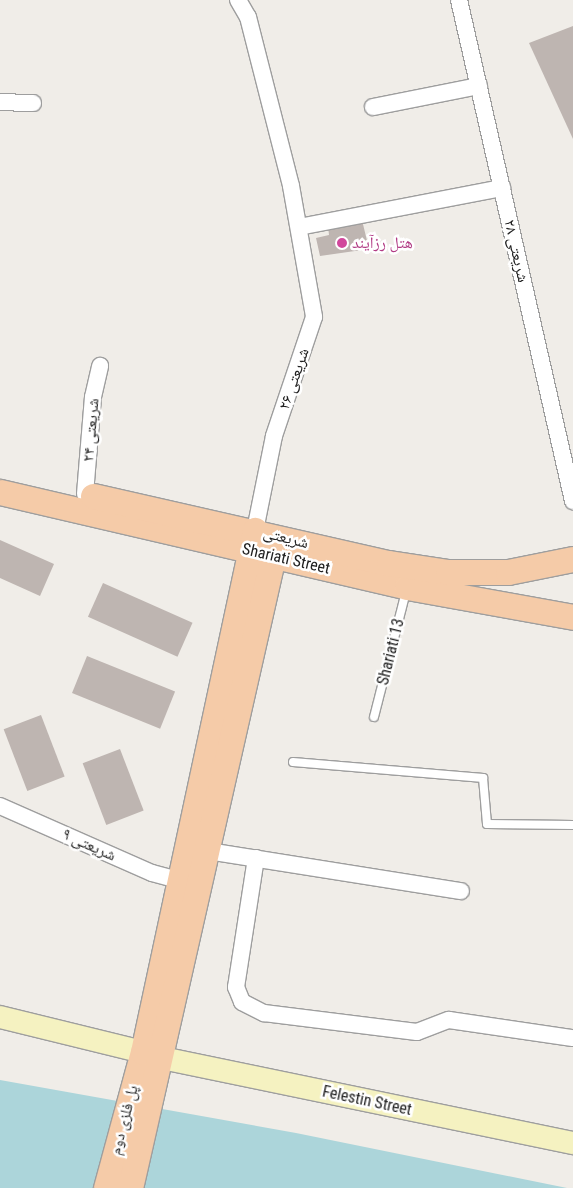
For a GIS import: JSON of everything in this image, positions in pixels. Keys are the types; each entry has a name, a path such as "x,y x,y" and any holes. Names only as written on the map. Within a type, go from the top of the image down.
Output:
{"main road":[{"name":"شریعتی","path":"0,476 85,494 260,546 448,572 508,572 573,559"},
{"name":"Shariati Street","path":"0,492 260,546 407,587 573,617"},
{"path":"152,1055 208,851 260,546"},
{"path":"152,1055 179,880 260,546"},
{"name":"Felestin Street","path":"0,1017 152,1055 573,1143"},
{"name":"پل فلزی دوم","path":"130,1188 142,1096 152,1055"},
{"name":"پل فلزی دوم","path":"106,1188 142,1096"}],"street":[{"name":"شریعتی ۲۶","path":"238,0 248,17 298,227 314,317 274,436 260,546"},
{"name":"شریعتی ۲۸","path":"459,0 573,501"},
{"path":"374,107 479,86"},
{"path":"0,102 33,103"},
{"path":"298,227 502,188"},
{"name":"شریعتی ۲۴","path":"85,494 93,397 100,366"},
{"name":"شریعتی ۹","path":"0,806 152,873 179,880"},
{"path":"208,851 461,891"},
{"path":"256,858 236,987 242,1002 264,1012 417,1032 449,1020 573,1038"}],"lane":[{"name":"Shariati 13","path":"374,717 407,587"},
{"path":"293,762 483,778 487,824 573,825"}],"water":[{"path":"0,1080 296,1133 567,1188 0,1188"}],"building":[{"path":"573,26 573,139 529,43"},
{"name":"هتل رزآیند","path":"362,220 369,249 320,256 316,238 329,235 328,226"},
{"path":"0,540 54,564 40,596 0,578"},
{"path":"103,583 193,623 177,657 88,617"},
{"path":"87,656 175,692 160,729 72,693"},
{"path":"41,715 65,777 27,791 4,729"},
{"path":"120,749 144,811 106,825 83,763"}],"place":[{"name":"هتل رزآیند","path":"342,243"}]}
